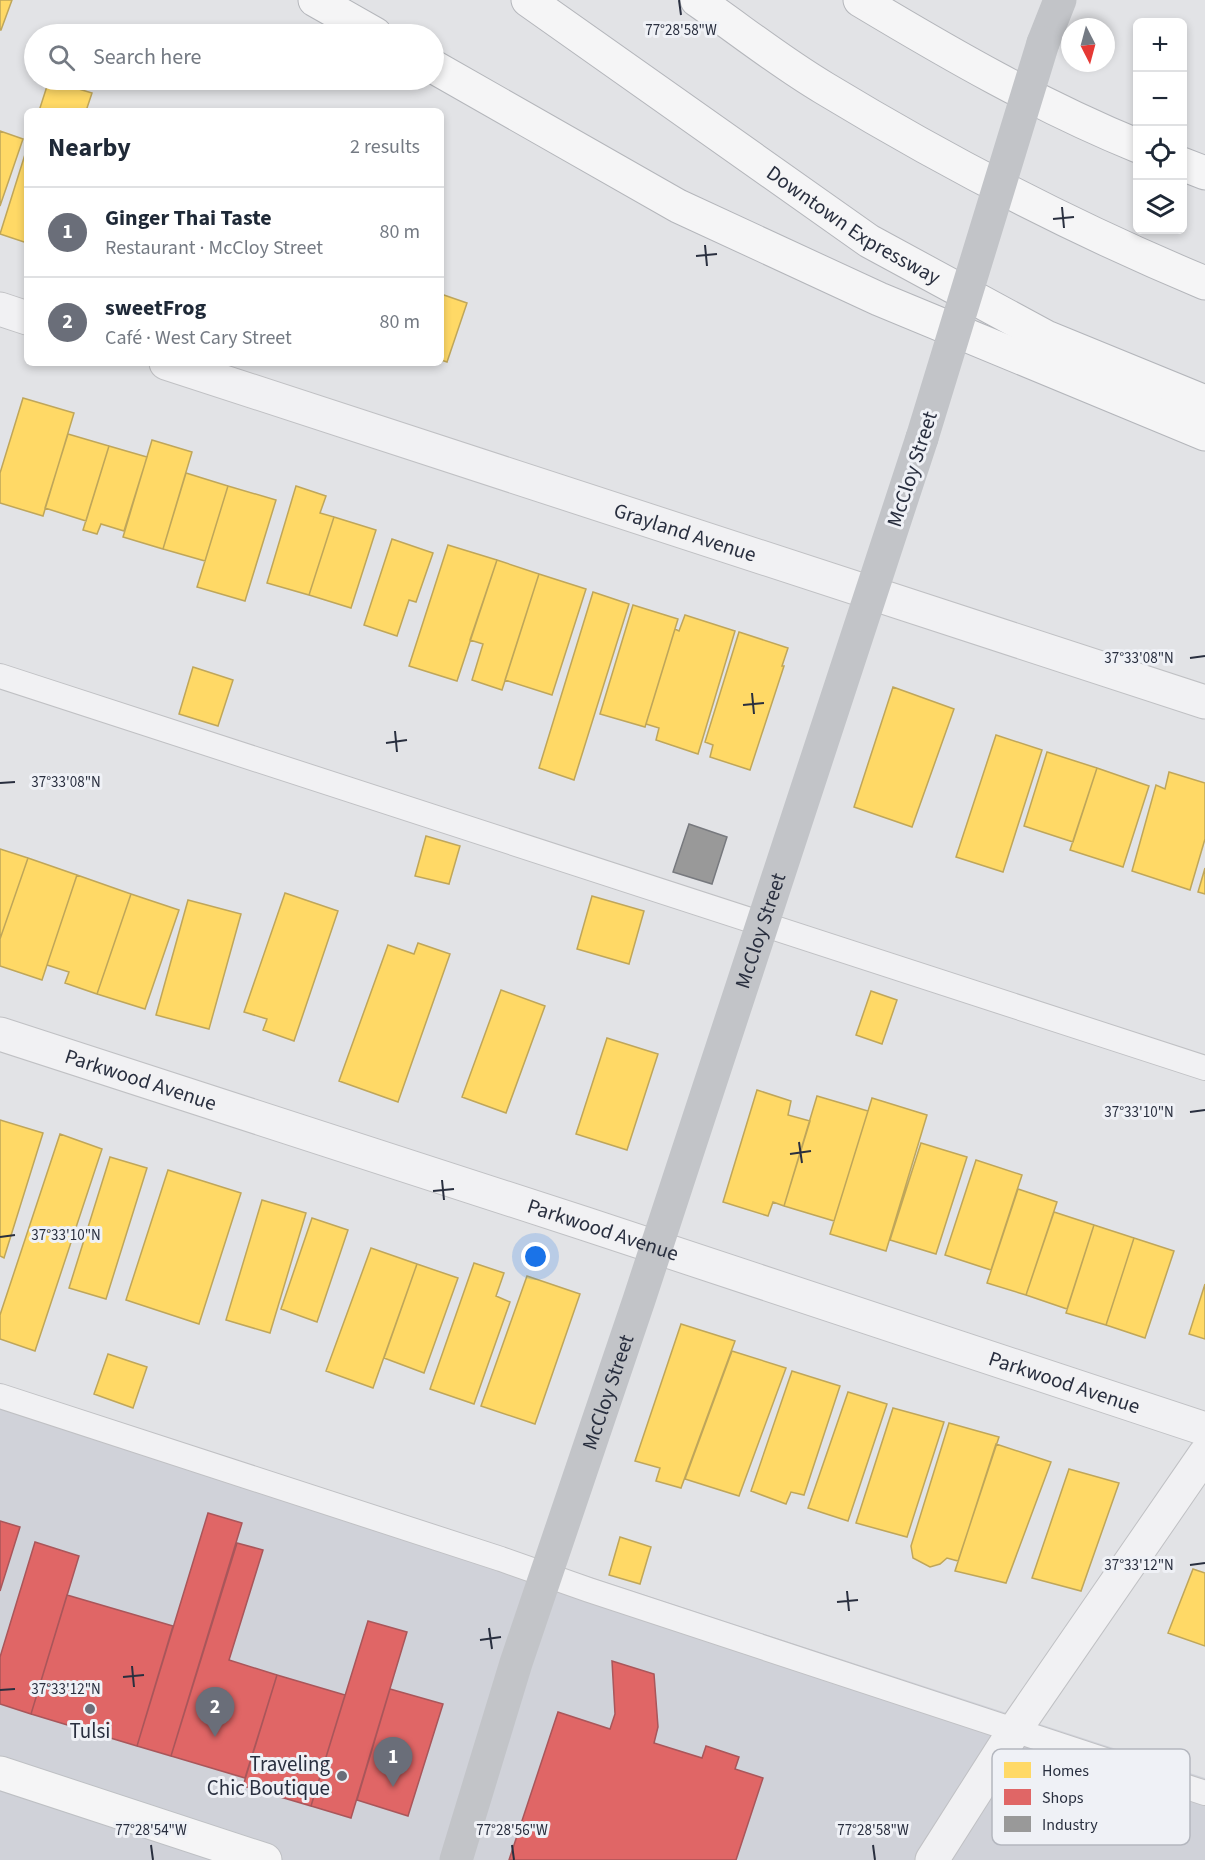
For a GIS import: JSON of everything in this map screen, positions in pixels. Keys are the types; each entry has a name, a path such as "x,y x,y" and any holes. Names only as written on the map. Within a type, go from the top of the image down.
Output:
{"main road":[{"path":"315,0 357,24"},
{"name":"Downtown Expressway","path":"528,0 869,241 1046,337 1205,402"},
{"path":"697,0 823,87 987,181 1146,258 1205,283"},
{"path":"860,0 961,61 1095,128 1133,144"},
{"path":"444,73 678,206 879,299 1205,434"},
{"path":"1187,166 1205,173"},
{"path":"0,1773 265,1860"}],"street":[{"name":"McCloy Street","path":"456,1860 516,1663 657,1248 922,438 1043,43 1060,0"},
{"path":"0,309 24,317"},
{"name":"Grayland Avenue","path":"175,366 1205,702"},
{"name":"Parkwood Avenue","path":"0,1034 1205,1429"},
{"path":"1003,1749 1205,1454"},
{"path":"932,1860 992,1766"}],"lane":[{"path":"0,676 1205,1068"},
{"path":"0,1396 1069,1749"},
{"path":"1190,1788 1205,1793"}],"shaded area":[{"path":"0,1384 1116,1749 992,1749 992,1845 1190,1845 1190,1773 1205,1778 1205,1860 0,1860"}],"building: Homes":[{"path":"0,0 12,0 1,30 0,30"},
{"path":"46,90 82,90 92,93 87,108 40,108"},
{"path":"0,131 23,139 0,206"},
{"path":"24,158 24,242 0,234"},
{"path":"444,295 467,303 447,362 444,361"},
{"path":"23,398 74,413 43,516 0,503 0,473"},
{"path":"68,434 109,446 86,521 45,508"},
{"path":"152,440 192,452 163,549 123,537"},
{"path":"109,446 147,457 124,531 101,524 97,534 83,530"},
{"path":"186,473 228,486 205,561 163,549"},
{"path":"228,486 276,500 245,601 197,587"},
{"path":"296,486 326,496 320,513 334,517 309,595 267,583"},
{"path":"334,517 376,530 351,608 309,595"},
{"path":"392,539 433,553 416,602 409,600 397,636 364,625"},
{"path":"448,545 497,560 457,681 409,666"},
{"path":"497,560 539,574 502,690 472,680 483,644 470,640"},
{"path":"539,574 586,589 552,695 505,680"},
{"path":"593,592 629,604 574,780 539,768"},
{"path":"633,605 678,619 645,727 600,714"},
{"path":"685,615 735,631 698,754 656,740 659,728 646,724 675,629 679,631"},
{"path":"739,632 788,648 750,770 710,757 713,745 705,742"},
{"path":"193,667 233,680 218,726 179,714"},
{"path":"893,687 954,709 912,827 854,807"},
{"path":"996,735 1042,750 1003,872 956,857"},
{"path":"1047,752 1097,768 1073,842 1024,826"},
{"path":"1097,768 1149,786 1123,867 1070,850"},
{"path":"1169,772 1205,783 1205,839 1190,890 1132,871 1156,785 1165,789"},
{"path":"426,836 460,846 449,884 415,876"},
{"path":"0,849 28,858 0,939"},
{"path":"28,858 77,875 42,980 0,966 0,939"},
{"path":"1205,868 1205,894 1198,892"},
{"path":"77,875 131,894 97,994 65,983 69,972 47,965"},
{"path":"285,893 338,911 294,1041 263,1030 267,1019 244,1012"},
{"path":"131,894 179,910 145,1009 97,994"},
{"path":"592,896 644,911 629,964 577,949"},
{"path":"188,900 241,914 209,1029 156,1015"},
{"path":"418,943 450,954 398,1102 339,1081 388,945 414,954"},
{"path":"501,990 545,1006 506,1113 462,1097"},
{"path":"871,991 897,1000 882,1044 856,1035"},
{"path":"607,1038 658,1054 627,1150 576,1134"},
{"path":"757,1090 791,1101 788,1115 810,1121 784,1206 773,1202 768,1216 723,1202"},
{"path":"817,1096 868,1111 834,1221 784,1206"},
{"path":"872,1098 927,1115 886,1251 830,1234"},
{"path":"0,1120 43,1133 4,1258 0,1256"},
{"path":"60,1134 102,1149 35,1351 0,1339 0,1315"},
{"path":"921,1143 967,1157 936,1254 890,1240"},
{"path":"110,1157 147,1168 106,1299 69,1288"},
{"path":"976,1160 1022,1175 991,1270 945,1255"},
{"path":"168,1170 241,1193 199,1324 126,1300"},
{"path":"1018,1189 1057,1202 1026,1295 987,1283"},
{"path":"262,1200 306,1213 270,1333 226,1320"},
{"path":"1054,1212 1094,1225 1067,1309 1026,1295"},
{"path":"312,1218 348,1230 317,1322 281,1309"},
{"path":"1094,1225 1134,1238 1106,1325 1066,1313"},
{"path":"1134,1238 1174,1251 1145,1338 1106,1325"},
{"path":"371,1248 417,1264 373,1388 326,1371"},
{"path":"474,1263 504,1273 496,1296 510,1302 474,1404 430,1389"},
{"path":"417,1264 458,1278 424,1373 384,1358"},
{"path":"527,1276 580,1294 535,1424 481,1406"},
{"path":"1205,1284 1205,1339 1189,1334"},
{"path":"681,1324 735,1341 681,1488 656,1481 660,1468 635,1461"},
{"path":"732,1351 786,1368 739,1496 685,1479"},
{"path":"108,1354 147,1367 133,1408 94,1394"},
{"path":"792,1371 840,1386 804,1495 791,1492 786,1504 751,1491"},
{"path":"848,1392 887,1404 848,1521 808,1508"},
{"path":"893,1408 944,1422 907,1537 856,1523"},
{"path":"949,1423 999,1437 958,1561 947,1558 940,1564 930,1567 913,1558 911,1546"},
{"path":"996,1444 1051,1462 1006,1583 955,1571"},
{"path":"1069,1469 1119,1483 1081,1591 1032,1578"},
{"path":"620,1537 651,1547 640,1584 609,1575"},
{"path":"1193,1569 1205,1573 1205,1646 1168,1633"}],"building: Shops":[{"path":"208,1513 242,1523 171,1756 137,1746"},
{"path":"0,1521 20,1527 0,1591"},
{"path":"35,1542 79,1556 31,1714 0,1704 0,1657"},
{"path":"237,1543 263,1550 229,1660 277,1675 245,1778 171,1756"},
{"path":"67,1595 173,1626 137,1746 31,1714"},
{"path":"368,1621 407,1632 351,1818 311,1806"},
{"path":"612,1661 654,1674 658,1727 654,1743 702,1758 706,1746 739,1757 735,1769 763,1778 736,1860 509,1860 558,1712 610,1729 615,1714"},
{"path":"277,1675 345,1695 311,1806 243,1786"},
{"path":"390,1689 443,1704 408,1816 357,1800"}],"building: Industry":[{"path":"689,824 727,837 712,884 673,872"}],"place":[{"name":"Tulsi","path":"90,1709"},
{"name":"sweetFrog","path":"215,1737"},
{"name":"Traveling Chic Boutique","path":"342,1776"},
{"name":"Ginger Thai Taste","path":"393,1787"}]}
